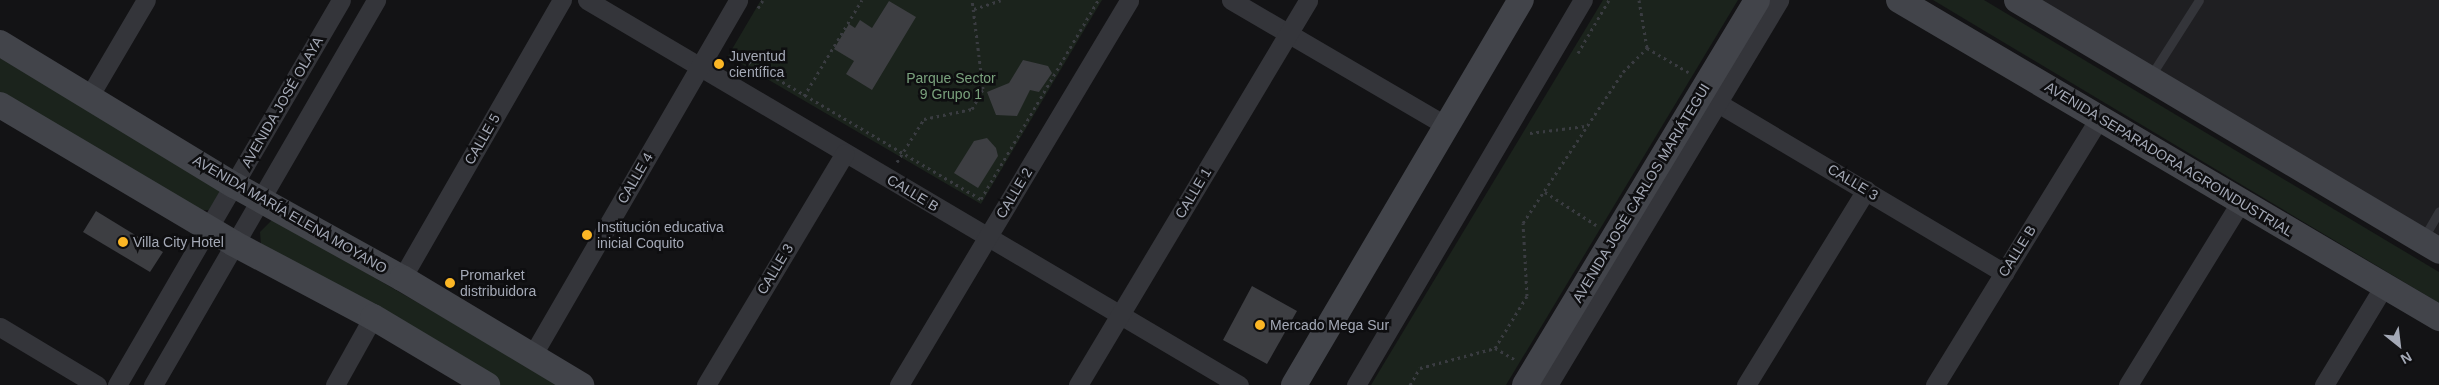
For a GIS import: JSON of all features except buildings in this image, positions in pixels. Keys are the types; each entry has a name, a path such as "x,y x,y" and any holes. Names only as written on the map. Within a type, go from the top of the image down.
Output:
{"street":[{"path":"90,95 146,0"},
{"name":"AVENIDA JOSÉ OLAYA","path":"117,385 341,0"},
{"path":"152,385 376,0"},
{"name":"CALLE 5","path":"402,278 562,0"},
{"name":"CALLE B","path":"587,0 1239,385"},
{"name":"CALLE 4","path":"532,356 738,0"},
{"name":"CALLE 2","path":"899,385 1129,0"},
{"path":"1231,0 1447,126"},
{"name":"CALLE 1","path":"1078,385 1308,0"},
{"path":"1294,385 1521,0"},
{"path":"1356,385 1583,0"},
{"name":"AVENIDA JOSÉ CARLOS MARIÁTEGUI","path":"1545,384 1702,90 1757,0"},
{"name":"AVENIDA JOSÉ CARLOS MARIÁTEGUI","path":"1702,90 1779,0"},
{"name":"AVENIDA SEPARADORA AGROINDUSTRIAL","path":"1899,0 2439,318"},
{"path":"2017,0 2430,246"},
{"name":"AVENIDA MARÍA ELENA MOYANO","path":"0,43 90,95 234,185 402,278 581,385"},
{"name":"CALLE 3","path":"1702,90 2004,273"},
{"path":"0,105 233,243 373,317 487,385"},
{"name":"CALLE B","path":"1935,385 2099,118"},
{"name":"CALLE 3","path":"706,385 845,153"},
{"path":"1746,385 1866,190"},
{"path":"2128,385 2241,201"},
{"path":"2324,385 2384,286"},
{"path":"335,385 373,317"},
{"path":"0,328 97,385"}],"lane":[{"path":"2150,78 2199,0"},
{"path":"2430,246 2439,211"}],"path":[{"path":"754,15 763,0"},
{"path":"804,96 862,0"},
{"path":"888,178 924,119 972,109 983,89 972,0"},
{"path":"974,9 1001,0"},
{"path":"736,46 731,54 981,199 1098,0"},
{"path":"1639,0 1647,48 1702,90"},
{"path":"1410,385 1420,368 1495,348 1527,296 1524,224 1623,72 1647,48"},
{"path":"1530,133 1587,126"},
{"path":"1545,192 1596,225"},
{"path":"1495,348 1515,360"}],"shaded area":[{"path":"2032,0 2439,0 2439,240"}],"green space":[{"name":"Parque Sector 9 Grupo 1","path":"761,0 1102,0 981,204 728,56"},
{"path":"1603,0 1738,0 1506,385 1371,385"},
{"path":"1933,0 1984,0 2439,272 2439,303"},
{"path":"0,58 217,184 221,195 211,210 201,210 0,92"},
{"path":"273,219 558,385 501,385 261,245 260,232"}],"place":[{"name":"Juventud científica","path":"719,64"},
{"name":"Institución educativa inicial Coquito","path":"587,235"},
{"name":"Villa City Hotel","path":"123,242"},
{"name":"Promarket distribuidora","path":"450,283"},
{"name":"Mercado Mega Sur","path":"1260,325"}]}
